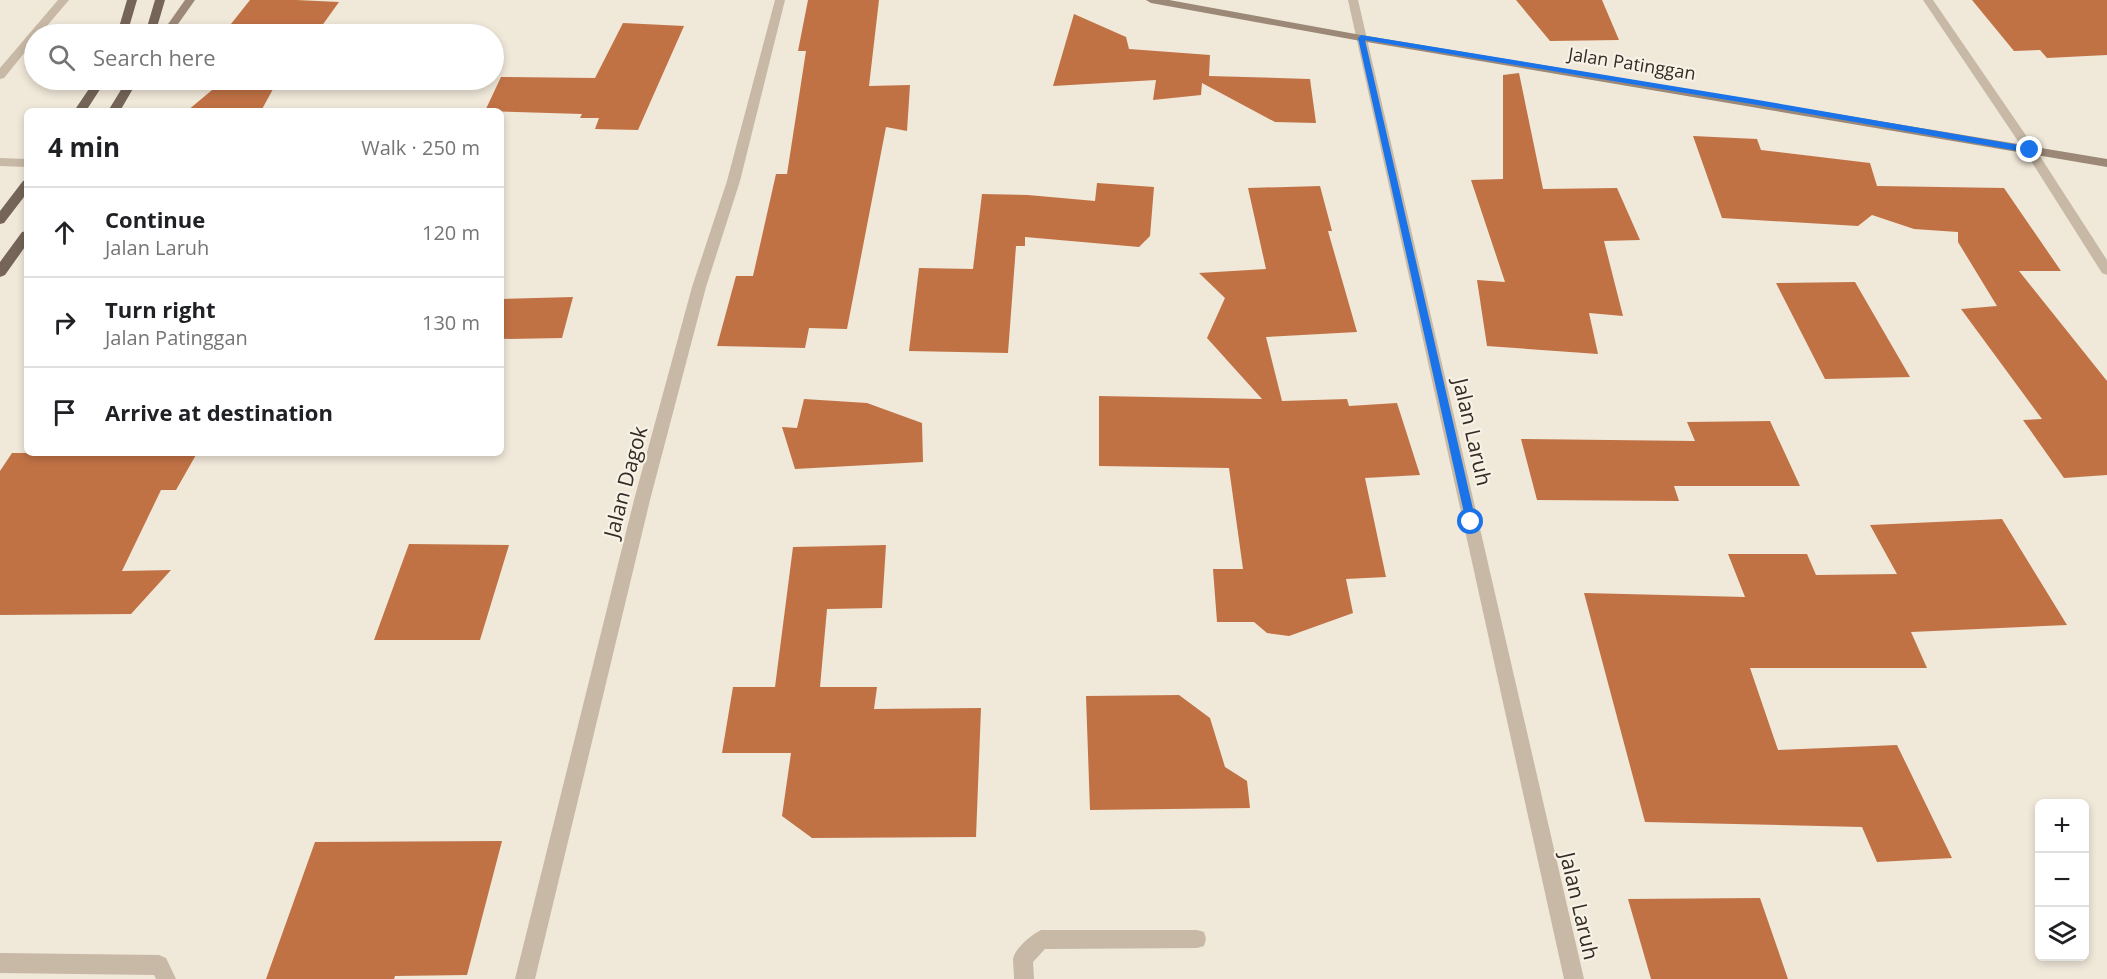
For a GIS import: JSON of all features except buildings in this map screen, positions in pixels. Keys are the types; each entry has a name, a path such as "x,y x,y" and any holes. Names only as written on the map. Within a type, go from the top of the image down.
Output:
{"main road":[{"path":"125,24 132,0"},
{"path":"153,24 160,0"},
{"path":"173,24 190,0"},
{"name":"Jalan Patinggan","path":"1151,0 1361,38 1758,102 2107,163"},
{"path":"82,108 93,90"},
{"path":"116,108 128,90"},
{"path":"0,220 24,188"},
{"path":"0,272 24,239"}],"street":[{"path":"44,24 64,0"},
{"name":"Jalan Dagok","path":"525,979 642,500 699,287 711,255 738,159 780,0"},
{"name":"Jalan Laruh","path":"1353,0 1574,979"},
{"path":"1928,0 2030,150 2107,270"},
{"path":"0,75 24,48"},
{"path":"0,162 24,163"},
{"path":"1024,979 1023,958 1041,940 1197,939"},
{"path":"0,963 159,965 166,979"}],"route":[{"path":"1471,522 1361,38 1758,102 2030,150"}]}
